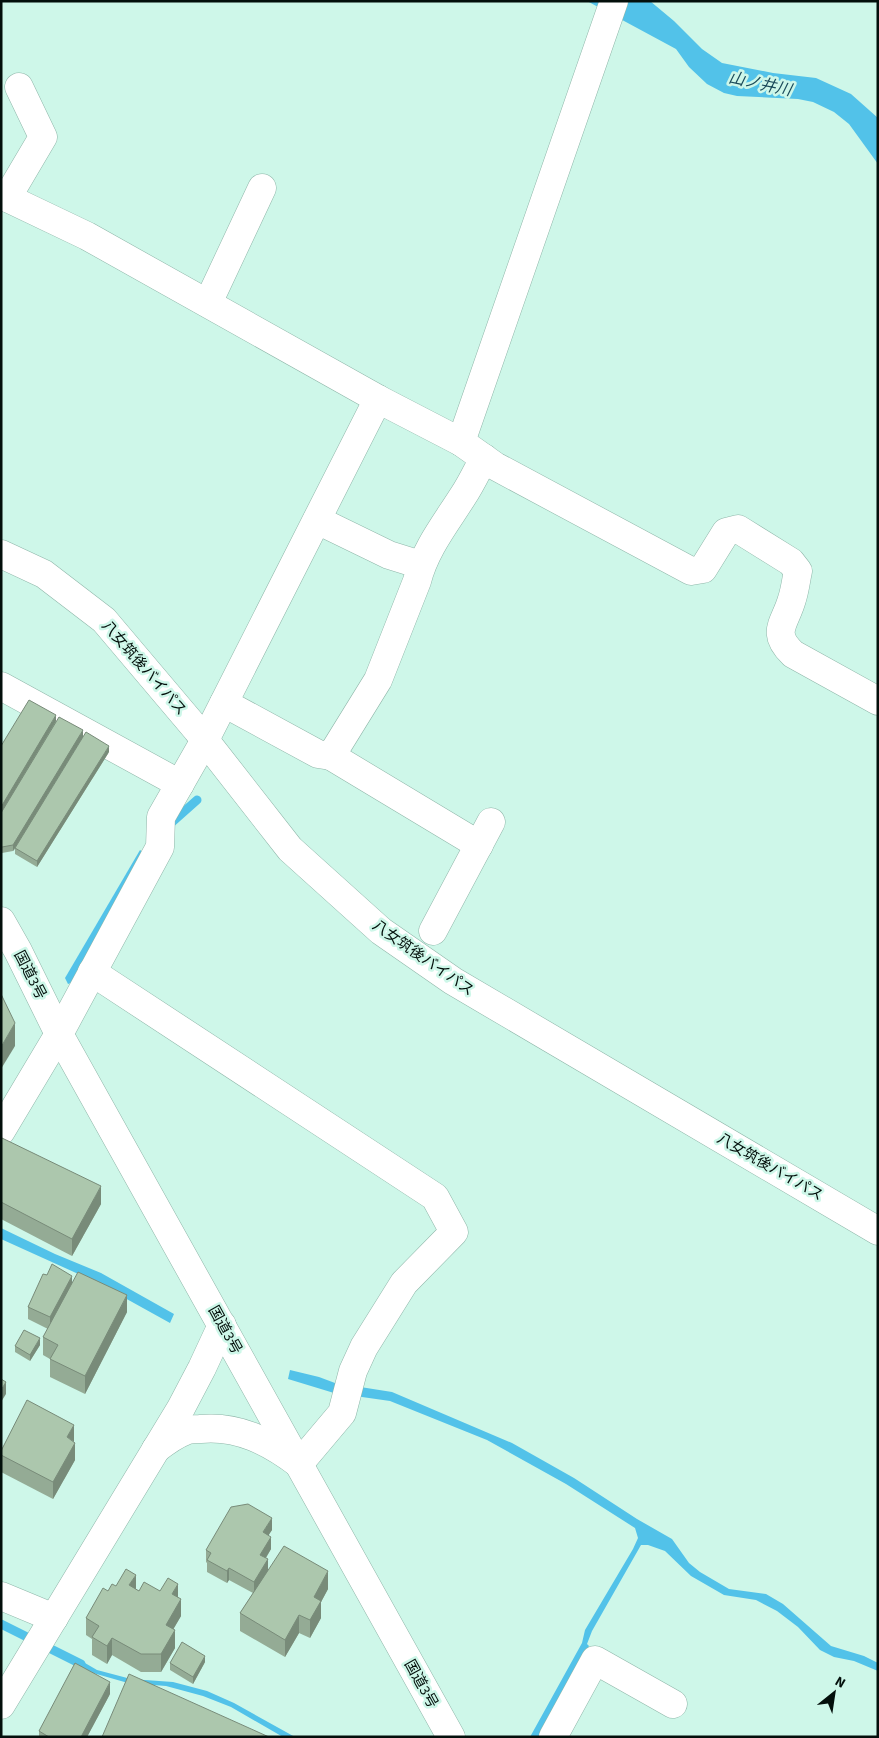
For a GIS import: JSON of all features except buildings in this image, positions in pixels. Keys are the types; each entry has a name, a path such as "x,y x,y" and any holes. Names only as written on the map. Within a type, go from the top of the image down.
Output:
{"main road":[{"path":"461,442 614,1"},
{"path":"19,86 43,137 4,197 87,236 378,399 461,442 495,466 691,571 703,569 726,532 738,529 791,562 798,571 792,599 780,630 783,644 793,654 878,701"},
{"path":"208,303 262,188"},
{"path":"1,1131 59,1034 160,847 161,817 205,740 378,399"},
{"path":"331,756 378,680 417,581 421,565 442,527 464,495 484,458"},
{"path":"317,520 389,555 421,565"},
{"name":"八女筑後バイパス","path":"1,554 44,574 104,620 205,740 290,848 381,931 453,981 878,1230"},
{"path":"1,686 180,784"},
{"path":"224,703 318,754 331,756 485,833 433,931"},
{"name":"国道3号","path":"1,921 59,1034 451,1737"},
{"path":"92,972 435,1197 454,1232 404,1283 364,1347 348,1390 342,1413 298,1464 264,1441 239,1432 216,1427 187,1430 171,1437 156,1449"},
{"path":"1,1705 181,1408 222,1325"},
{"path":"1,1596 54,1618"},
{"path":"553,1737 595,1660 673,1704"}],"water":[{"name":"山ノ井川","path":"587,1 650,1 674,21 702,49 722,63 773,73 816,78 851,94 878,118 878,164 849,124 834,112 813,102 798,99 737,96 724,93 707,84 689,67 676,49"},
{"path":"140,850 145,854 71,983 68,984 65,978"},
{"path":"1,1228 55,1254 101,1273 174,1314 170,1323 96,1282 1,1239"},
{"path":"290,1370 335,1383 392,1392 512,1443 574,1478 637,1519 672,1539 689,1563 700,1572 729,1589 766,1594 783,1604 831,1646 864,1656 878,1663 878,1671 854,1661 834,1657 820,1650 798,1627 777,1611 756,1600 724,1595 691,1576 665,1551 648,1545 641,1545 592,1631 587,1644 589,1646 541,1737 530,1737 582,1643 585,1630 633,1549 638,1538 635,1528 566,1484 487,1440 390,1401 334,1393 288,1379"},
{"path":"73,1656 97,1670 131,1679 173,1682 207,1691 234,1703 295,1737 283,1737 231,1707 203,1696 166,1686 128,1683 93,1673 70,1661"}],"waterway":[{"path":"170,824 197,800"},
{"path":"1,1624 81,1664"}]}
